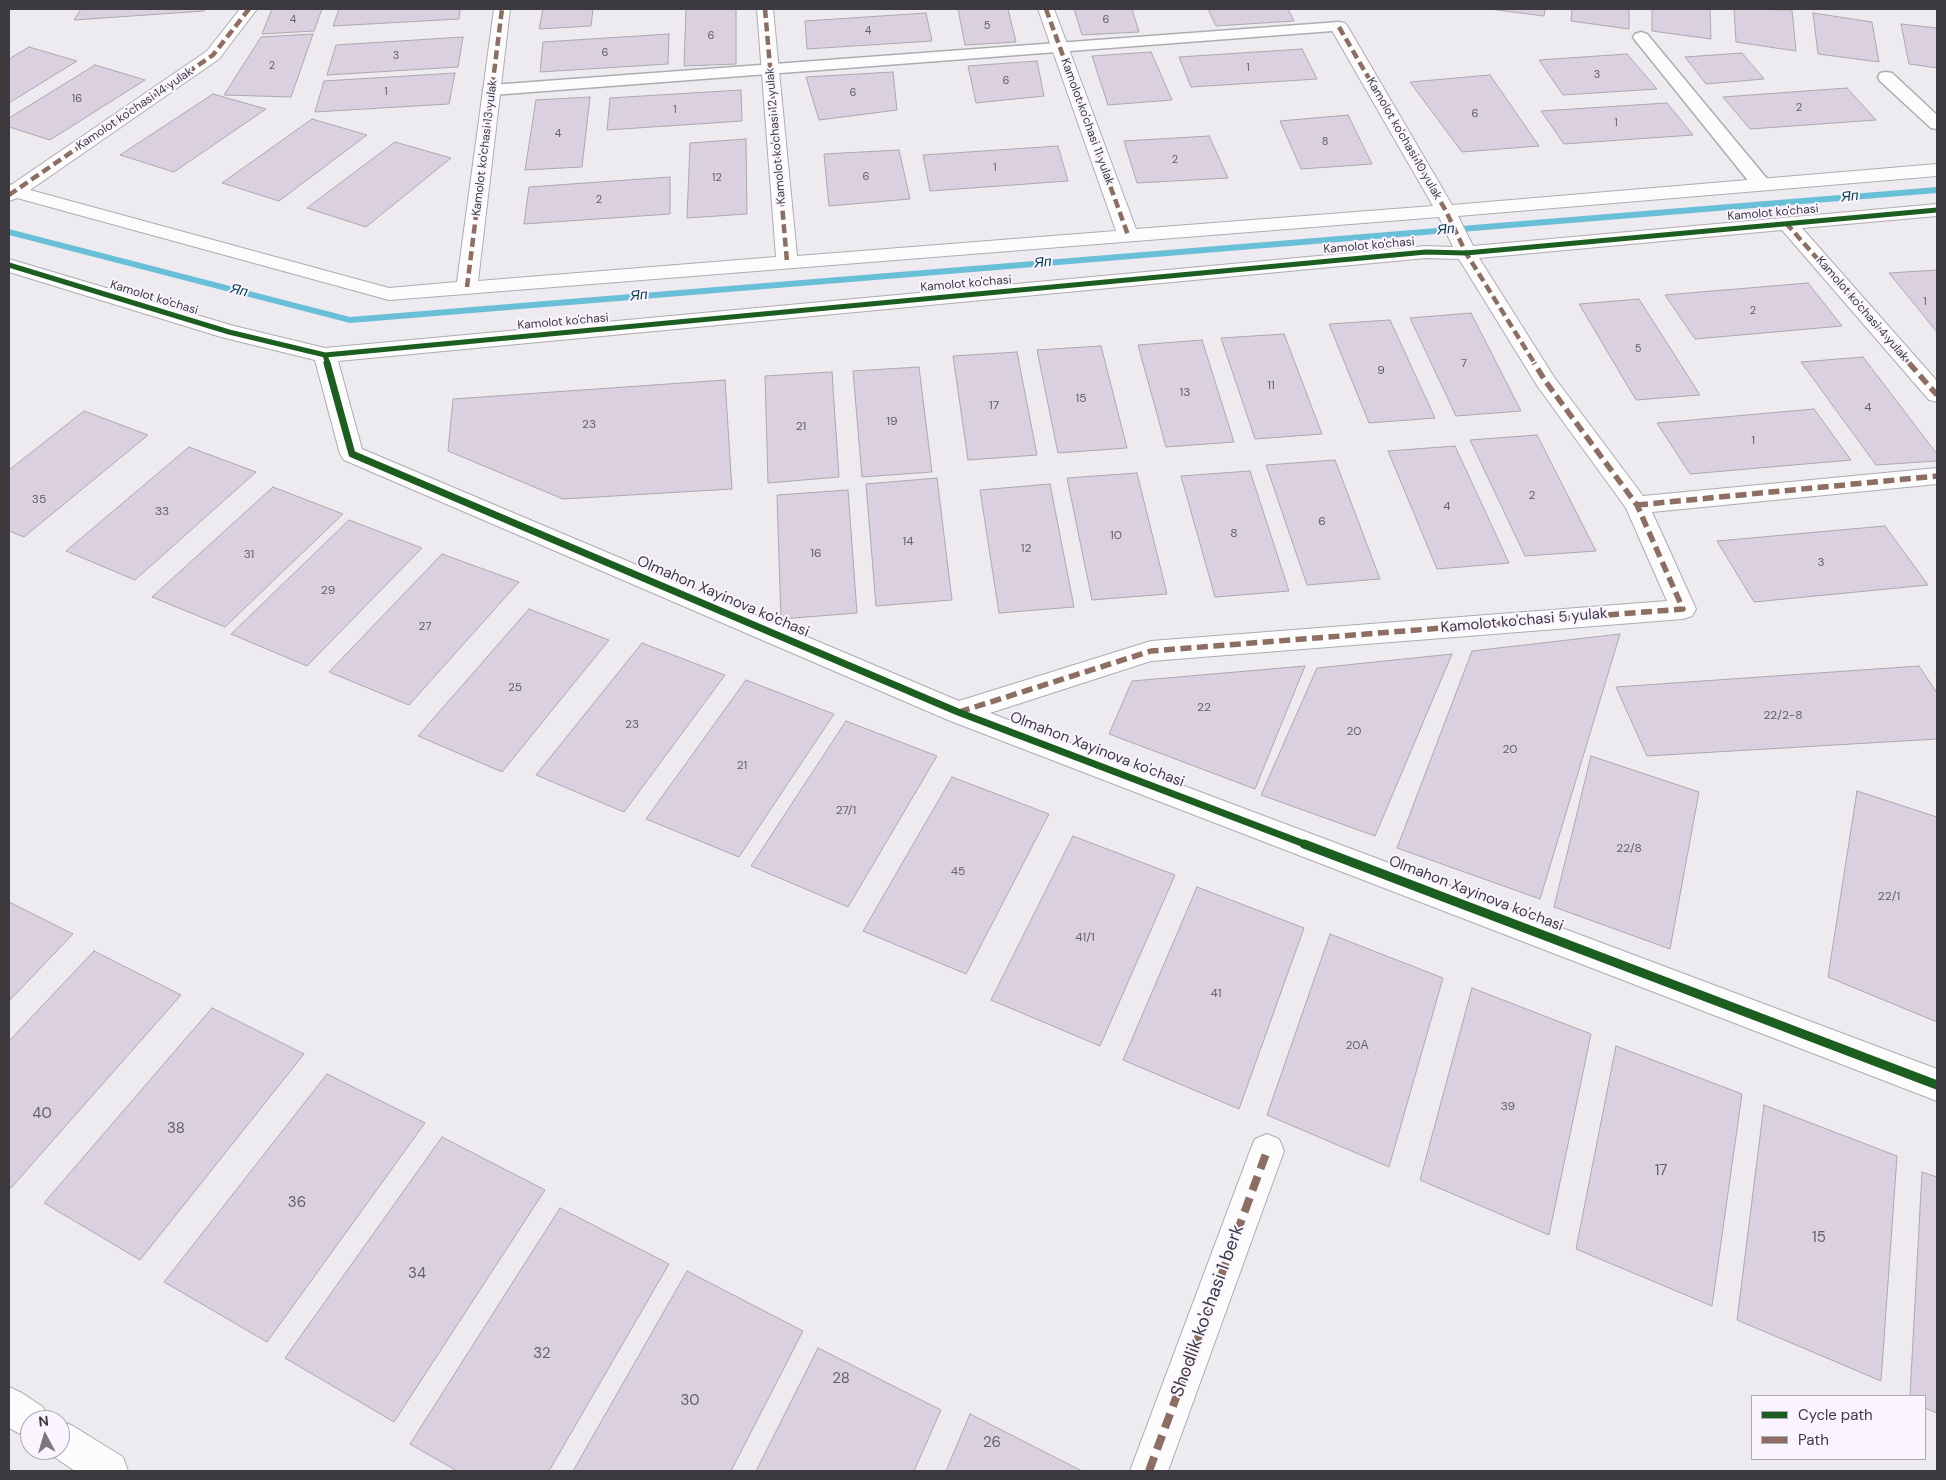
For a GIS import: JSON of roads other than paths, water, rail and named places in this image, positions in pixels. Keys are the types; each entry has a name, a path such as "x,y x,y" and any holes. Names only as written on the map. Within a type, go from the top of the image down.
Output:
{"street":[{"name":"Kamolot ko'chasi 14 yulak","path":"10,192 139,108 213,55 249,9"},
{"name":"Kamolot ko'chasi 13 yulak","path":"468,287 502,9"},
{"name":"Kamolot ko'chasi 12 yulak","path":"765,9 787,262"},
{"name":"Kamolot ko'chasi 11 yulak","path":"1046,9 1128,235"},
{"name":"Kamolot ko'chasi 10 yulak","path":"1339,27 1446,211 1466,253"},
{"name":"Kamolot ko'chasi","path":"10,192 389,294 1446,211 1937,170"},
{"name":"Kamolot ko'chasi","path":"9,264 229,332 325,355 1426,252 1466,253 1937,210"},
{"name":"Kamolot ko'chasi 4 yulak","path":"1786,223 1937,395"},
{"name":"Kamolot ko'chasi 5 yulak","path":"958,712 1151,651 1683,609 1637,505 1546,382 1466,253"},
{"name":"Olmahon Xayinova ko'chasi","path":"325,355 352,454 958,712 1937,1085"},
{"path":"1637,505 1937,476"},
{"name":"Shodlik ko'chasi 1 berk","path":"1149,1471 1267,1151"},
{"path":"9,1406 20,1413"},
{"path":"70,1446 109,1471"}],"lane":[{"path":"492,90 1060,46 1339,27"},
{"path":"1641,37 1761,184"},
{"path":"1886,77 1937,124"}],"waterway":[{"name":"Яп","path":"9,232 350,320 1937,190"}]}
